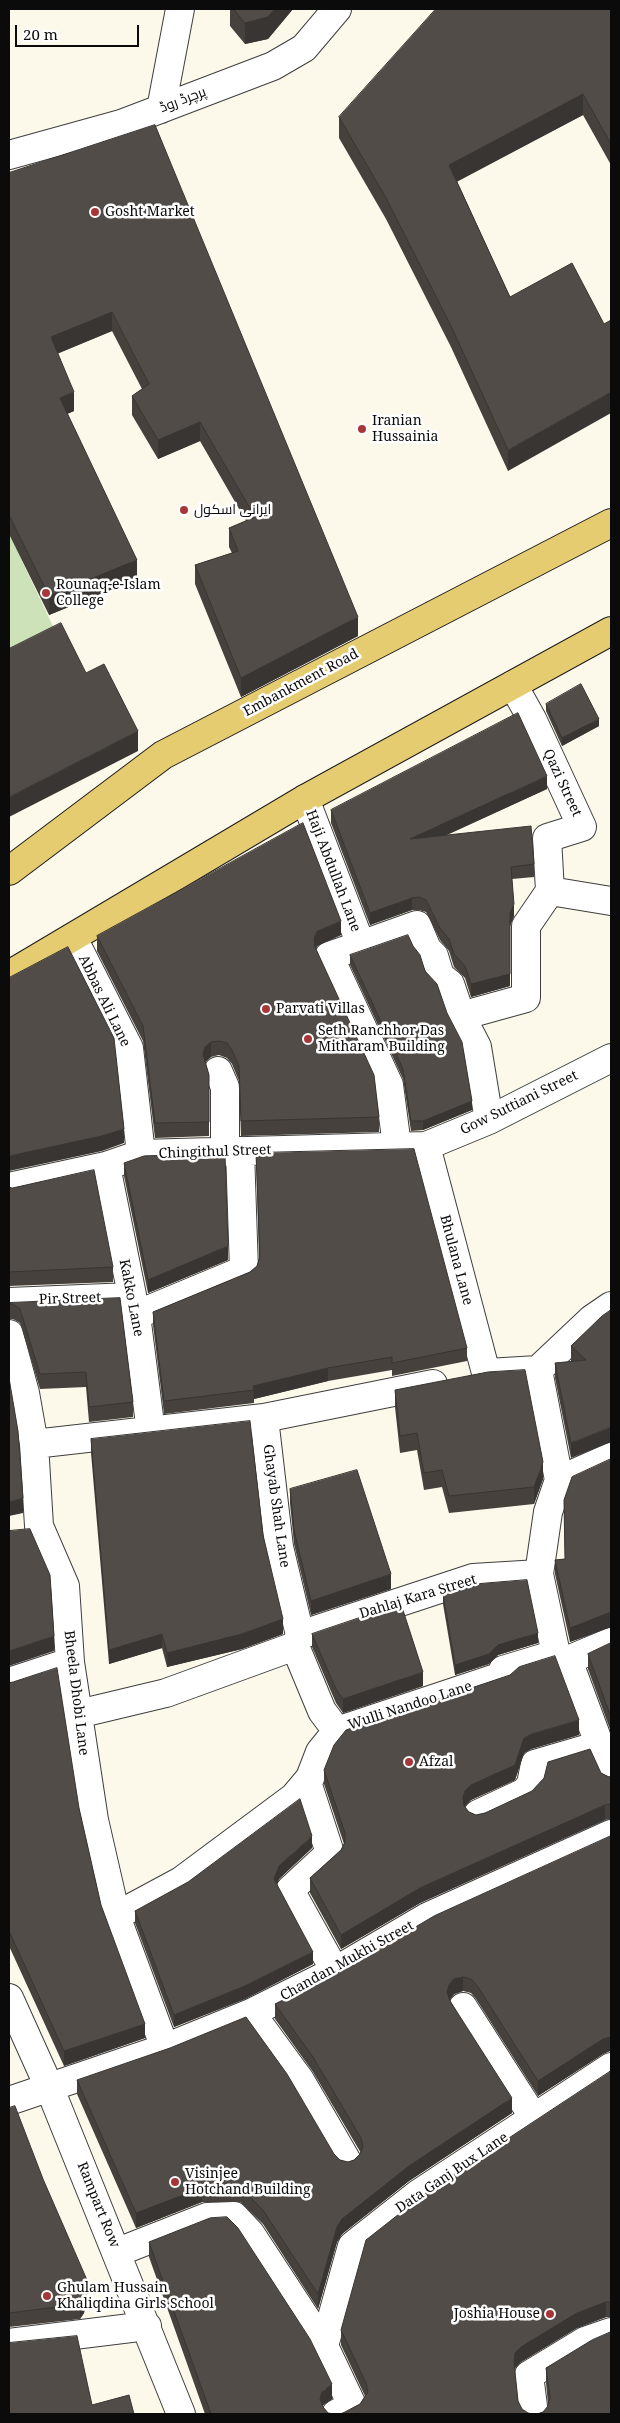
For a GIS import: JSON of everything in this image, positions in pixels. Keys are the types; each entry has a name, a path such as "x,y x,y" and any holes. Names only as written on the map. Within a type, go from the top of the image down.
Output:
{"main road":[{"name":"Embankment Road","path":"9,871 163,755 611,523"},
{"path":"9,975 305,798 611,631"}],"street":[{"path":"161,109 180,9"},
{"name":"پرچرڈ روڈ","path":"9,155 121,124 273,66 304,48 337,9"},
{"name":"Qazi Street","path":"513,685 532,719 582,827 547,838 550,891"},
{"name":"Haji Abdullah Lane","path":"305,798 361,945 329,956 389,1085 398,1146"},
{"path":"461,1016 526,998 526,926 550,891 611,901"},
{"path":"361,945 417,926 427,949 434,956 440,976 450,984 461,1016 477,1047 489,1120"},
{"name":"Abbas Ali Lane","path":"73,938 129,1048 141,1154"},
{"name":"Gow Suttiani Street","path":"426,1146 489,1120 611,1058"},
{"path":"133,1306 244,1270 225,1087 218,1071"},
{"name":"Chingithul Street","path":"12,1179 106,1166 141,1154 426,1146"},
{"name":"Bhulana Lane","path":"426,1146 486,1373"},
{"name":"Kakko Lane","path":"106,1166 133,1306 151,1432"},
{"name":"Pir Street","path":"9,1302 133,1306"},
{"path":"34,1444 264,1418 486,1373 538,1370 592,1319 611,1306"},
{"name":"Bheela Dhobi Lane","path":"9,1334 25,1393 34,1444 27,1528 65,1586 70,1662 94,1820 116,1916 165,2048"},
{"path":"538,1370 559,1480 548,1512 539,1574 562,1657 600,1745 611,1776"},
{"name":"Ghayab Shah Lane","path":"264,1418 279,1547 298,1641 322,1711 337,1731"},
{"path":"559,1480 611,1458"},
{"name":"Dahlaj Kara Street","path":"78,1714 166,1693 298,1641 473,1578 539,1574"},
{"name":"Wulli Nandoo Lane","path":"116,1916 181,1881 294,1797 310,1778 320,1752 337,1731 505,1675 503,1670 562,1657 611,1642"},
{"path":"9,1682 70,1662"},
{"path":"478,1814 525,1792 532,1784 535,1764 600,1745"},
{"path":"307,1782 330,1853 290,1890 335,1972"},
{"name":"Chandan Mukhi Street","path":"9,2101 50,2089 165,2048 251,2013 335,1972 427,1917 611,1834"},
{"name":"Rampart Row","path":"9,2000 50,2089 118,2252 181,2414"},
{"path":"463,2007 534,2118"},
{"path":"251,2013 300,2080 347,2161"},
{"name":"Data Ganj Bux Lane","path":"324,2346 352,2246 418,2194 611,2067"},
{"path":"118,2252 207,2217 234,2216 250,2233 324,2346 352,2411"},
{"path":"9,2343 147,2326"},
{"path":"534,2414 529,2375 585,2341 611,2332"}],"green space":[{"path":"9,527 22,561 61,643 9,669"}],"building":[{"path":"234,9 275,9 268,17 245,23"},
{"path":"436,9 611,9 611,144 583,94 449,165 510,297 572,263 604,324 611,320 611,392 508,450 451,326 386,198 339,117"},
{"path":"155,125 358,617 241,678 195,565 238,551 229,528 255,517 200,422 158,440 132,396 149,384 112,312 51,337 74,392 60,398 137,560 49,596 9,515 9,173"},
{"path":"61,623 86,673 104,664 138,731 9,797 9,649"},
{"path":"581,684 599,719 562,738 546,704"},
{"path":"518,713 547,776 410,839 531,826 534,864 511,867 514,904 510,913 510,974 471,984 465,966 454,954 449,939 440,928 426,900 419,897 412,898 370,913 331,810"},
{"path":"303,823 341,921 317,931 314,939 315,947 374,1075 379,1117 241,1121 239,1066 227,1043 219,1041 211,1042 205,1047 203,1054 209,1075 209,1122 155,1123 143,1026 97,936"},
{"path":"408,935 420,955 425,971 437,984 447,1013 462,1042 472,1101 423,1121 411,1121 403,1069 350,955"},
{"path":"68,947 114,1038 124,1129 102,1136 9,1156 9,978"},
{"path":"414,1149 467,1348 392,1363 392,1357 328,1368 253,1386 254,1390 164,1401 153,1312 250,1272 257,1266 260,1257 256,1153"},
{"path":"225,1154 228,1246 148,1280 124,1163 144,1156"},
{"path":"94,1170 113,1267 9,1272 9,1187 12,1188"},
{"path":"120,1298 133,1402 89,1407 86,1372 40,1374 20,1309 9,1303"},
{"path":"611,1310 611,1427 571,1443 555,1363 586,1360 571,1346 602,1316"},
{"path":"525,1370 543,1462 534,1487 449,1496 442,1470 424,1473 417,1433 400,1436 395,1390 488,1372"},
{"path":"9,1378 18,1431 23,1498 9,1502"},
{"path":"250,1421 263,1535 283,1619 242,1634 167,1653 162,1634 109,1650 91,1439"},
{"path":"611,1459 611,1612 570,1628 555,1560 565,1559 564,1500 572,1477"},
{"path":"357,1470 391,1574 311,1601 294,1530 290,1489"},
{"path":"30,1529 50,1575 54,1636 9,1651 9,1531"},
{"path":"527,1580 538,1633 498,1645 489,1654 455,1665 443,1594 476,1584"},
{"path":"401,1604 423,1672 343,1699 336,1689 312,1634"},
{"path":"611,1643 611,1717 588,1654"},
{"path":"555,1656 579,1720 531,1734 524,1738 515,1765 471,1785 465,1791 463,1797 464,1806 469,1812 476,1815 485,1813 532,1791 544,1778 548,1762 590,1749 601,1773 609,1777 611,1776 611,1804 605,1805 420,1888 341,1935 310,1878 341,1850 345,1842 345,1833 324,1770 334,1745 346,1730 510,1675 519,1667"},
{"path":"57,1668 79,1808 101,1905 145,2024 64,2051 9,1931 9,1683"},
{"path":"300,1799 312,1836 279,1866 274,1879 313,1952 245,1986 174,2015 135,1911 188,1882"},
{"path":"611,1836 611,2037 603,2039 538,2081 476,1984 471,1979 463,1977 454,1979 449,1985 447,1992 450,2001 512,2098 409,2166 342,2219 337,2227 318,2294 263,2210 240,2187 202,2188 136,2213 77,2080 170,2048 246,2017 287,2074 334,2154 340,2160 348,2162 354,2160 360,2154 363,2147 361,2138 313,2057 275,2004 343,1970 434,1916"},
{"path":"611,2071 611,2302 606,2302 577,2313 521,2347 515,2353 514,2362 518,2401 522,2409 533,2414 338,2414 360,2404 368,2392 366,2383 341,2330 366,2240 427,2192"},
{"path":"15,2106 43,2179 87,2280 84,2298 80,2304 9,2313 9,2108"},
{"path":"227,2217 238,2228 310,2339 332,2384 322,2392 320,2399 328,2413 334,2414 211,2414 149,2242 210,2218"},
{"path":"611,2332 611,2414 537,2414 543,2412 548,2406 550,2397 546,2368 592,2340"},
{"path":"77,2336 92,2405 129,2395 134,2414 9,2414 9,2343"}],"place":[{"name":"Gosht Market","path":"95,212"},
{"name":"Iranian Hussainia","path":"362,429"},
{"name":"ایرانی اسکول","path":"184,510"},
{"name":"Rounaq-e-Islam College","path":"46,593"},
{"name":"Parvati Villas","path":"266,1009"},
{"name":"Seth Ranchhor Das Mitharam Building","path":"308,1039"},
{"name":"Afzal","path":"409,1762"},
{"name":"Visinjee Hotchand Building","path":"175,2182"},
{"name":"Ghulam Hussain Khaliqdina Girls School","path":"47,2296"},
{"name":"Joshia House","path":"550,2314"}]}
